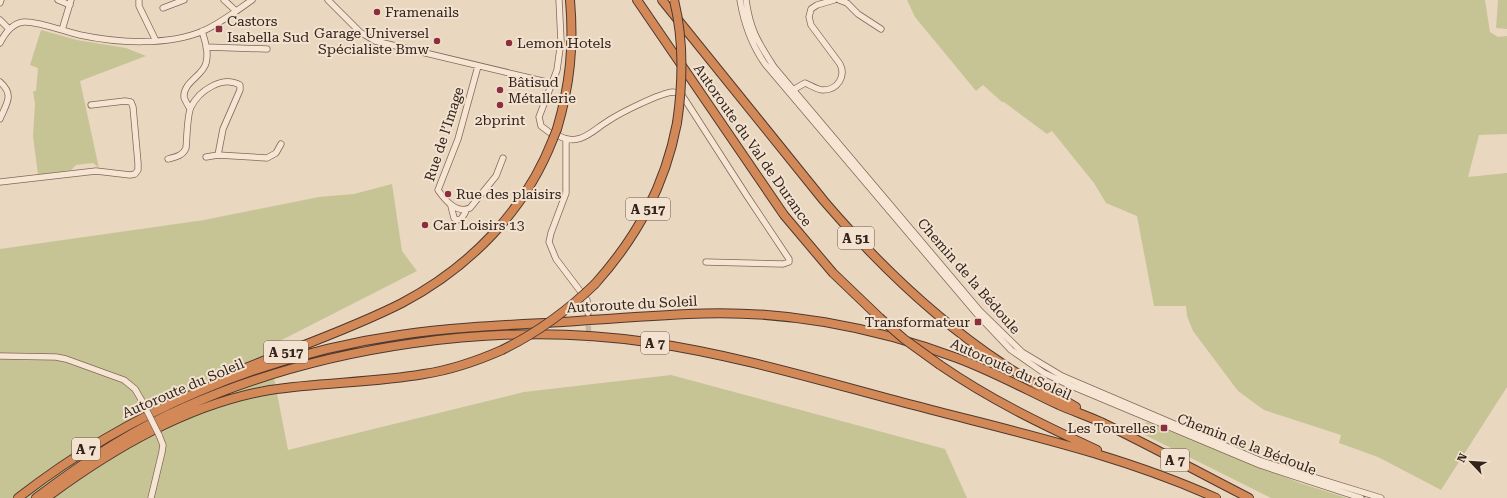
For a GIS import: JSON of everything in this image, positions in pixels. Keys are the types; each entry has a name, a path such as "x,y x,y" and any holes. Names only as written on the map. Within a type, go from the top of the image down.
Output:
{"highway":[{"name":"A 517","path":"160,408 218,380 343,330 388,310 413,297 446,275 492,236 512,212 538,172 554,134 563,107 571,62 572,22 570,0"},
{"name":"Autoroute du Val de Durance","path":"637,0 756,177 784,215 828,268 880,318 904,339 967,384 1022,415 1122,461"},
{"name":"Autoroute du Val de Durance","path":"662,0 824,201 846,227 894,276 946,322 983,350 1023,377 1100,422"},
{"name":"A 517","path":"46,498 76,477 126,446 168,423 193,412 234,398 283,388 424,374 464,364 502,350 527,337 554,320 595,284 633,236 651,203 665,169 677,123 681,95 682,59 679,23 674,0"},
{"name":"Autoroute du Soleil","path":"18,498 51,473 92,446 160,408 232,379 284,361 332,348 399,335 494,325 717,313 810,320 892,337 930,349 980,367 1060,405 1100,422 1249,498"},
{"name":"Autoroute du Soleil","path":"36,498 86,462 144,427 184,408 266,376 308,364 431,341 474,337 573,335 644,341 677,346 749,362 1122,461 1185,484 1216,498"}],"street":[{"path":"58,0 70,2 62,30"},
{"path":"138,0 139,6 156,41"},
{"path":"163,8 184,0"},
{"path":"224,0 236,11"},
{"path":"0,43 9,29 24,22 82,35 119,41 156,41 185,36 202,31 252,0"},
{"path":"559,0 561,41 556,70 539,117 542,126 566,140 584,137 618,115 662,95 674,92 682,94 789,259 788,262 783,264 706,262"},
{"name":"Chemin de la Bédoule","path":"740,0 746,28 756,51 765,64 791,91 980,311 1022,352 1062,376 1261,461 1381,498"},
{"name":"Chemin de la Bédoule","path":"746,0 748,18 756,40 791,91 976,313 1011,350 1044,373 1069,385 1260,465 1361,498"},
{"path":"791,91 805,83 823,90 832,88 842,79 843,71 840,64 811,25 809,17 811,9 816,5 834,0"},
{"path":"842,0 847,2 858,14 881,29"},
{"path":"330,1 360,32 370,39 552,83"},
{"path":"0,20 9,29"},
{"path":"190,109 184,98 186,89 201,72 206,63 206,47 202,31"},
{"path":"206,47 267,49"},
{"name":"Rue de l’Image","path":"478,66 458,139 438,188 439,192 451,206 454,218 457,220 462,219 466,210 474,205 496,176 504,158"},
{"path":"0,82 5,87 9,95 9,99 0,119"},
{"path":"168,159 184,153 186,148 190,109 200,95 212,86 222,82 237,83 240,85 240,90 223,128 218,155"},
{"path":"0,182 96,171 130,175 134,174 138,170 138,163 133,107 131,102 125,101 91,105"},
{"path":"566,140 566,193 551,233 550,242 556,259 587,300 588,313"},
{"path":"206,157 218,155 267,158 276,153 281,144"},
{"path":"451,206 466,210"},
{"path":"0,356 56,357 66,359 124,380 135,389 160,435 162,445 162,452 151,498"}],"shaded area":[{"path":"907,0 1485,0 1490,32 1498,37 1507,36 1507,134 1479,135 1468,177 1507,173 1507,387 1441,490 1378,457 1339,443 1341,435 1264,410 1238,391 1193,331 1187,316 1186,306 1154,306 1137,216 1106,203 1094,183 1052,131 1047,134 1002,102 983,85 976,91 915,17"},
{"path":"1498,0 1507,0 1507,29 1496,28"},
{"path":"41,30 77,40 126,48 146,56 80,81 99,168 93,163 76,165 71,170 38,175 33,136 35,104 33,91 36,91 38,68 30,65"},
{"path":"392,184 402,251 417,271 268,347 288,450 524,392 671,375 945,449 967,498 0,498 0,249 204,220 319,197 354,194"},
{"path":"1147,422 1300,483 1347,498 1271,498 1145,435 1143,428"}],"tunnel":[{"path":"588,317 589,343"}],"place":[{"name":"Framenails","path":"377,12"},
{"name":"Castors Isabella Sud","path":"219,29"},
{"name":"Garage Universel Spécialiste Bmw","path":"437,41"},
{"name":"Lemon Hotels","path":"509,43"},
{"name":"Bâtisud Métallerie","path":"500,90"},
{"name":"2bprint","path":"500,105"},
{"name":"Rue des plaisirs","path":"448,194"},
{"name":"Car Loisirs 13","path":"425,225"},
{"name":"Transformateur","path":"978,322"},
{"name":"Les Tourelles","path":"1164,428"}]}
